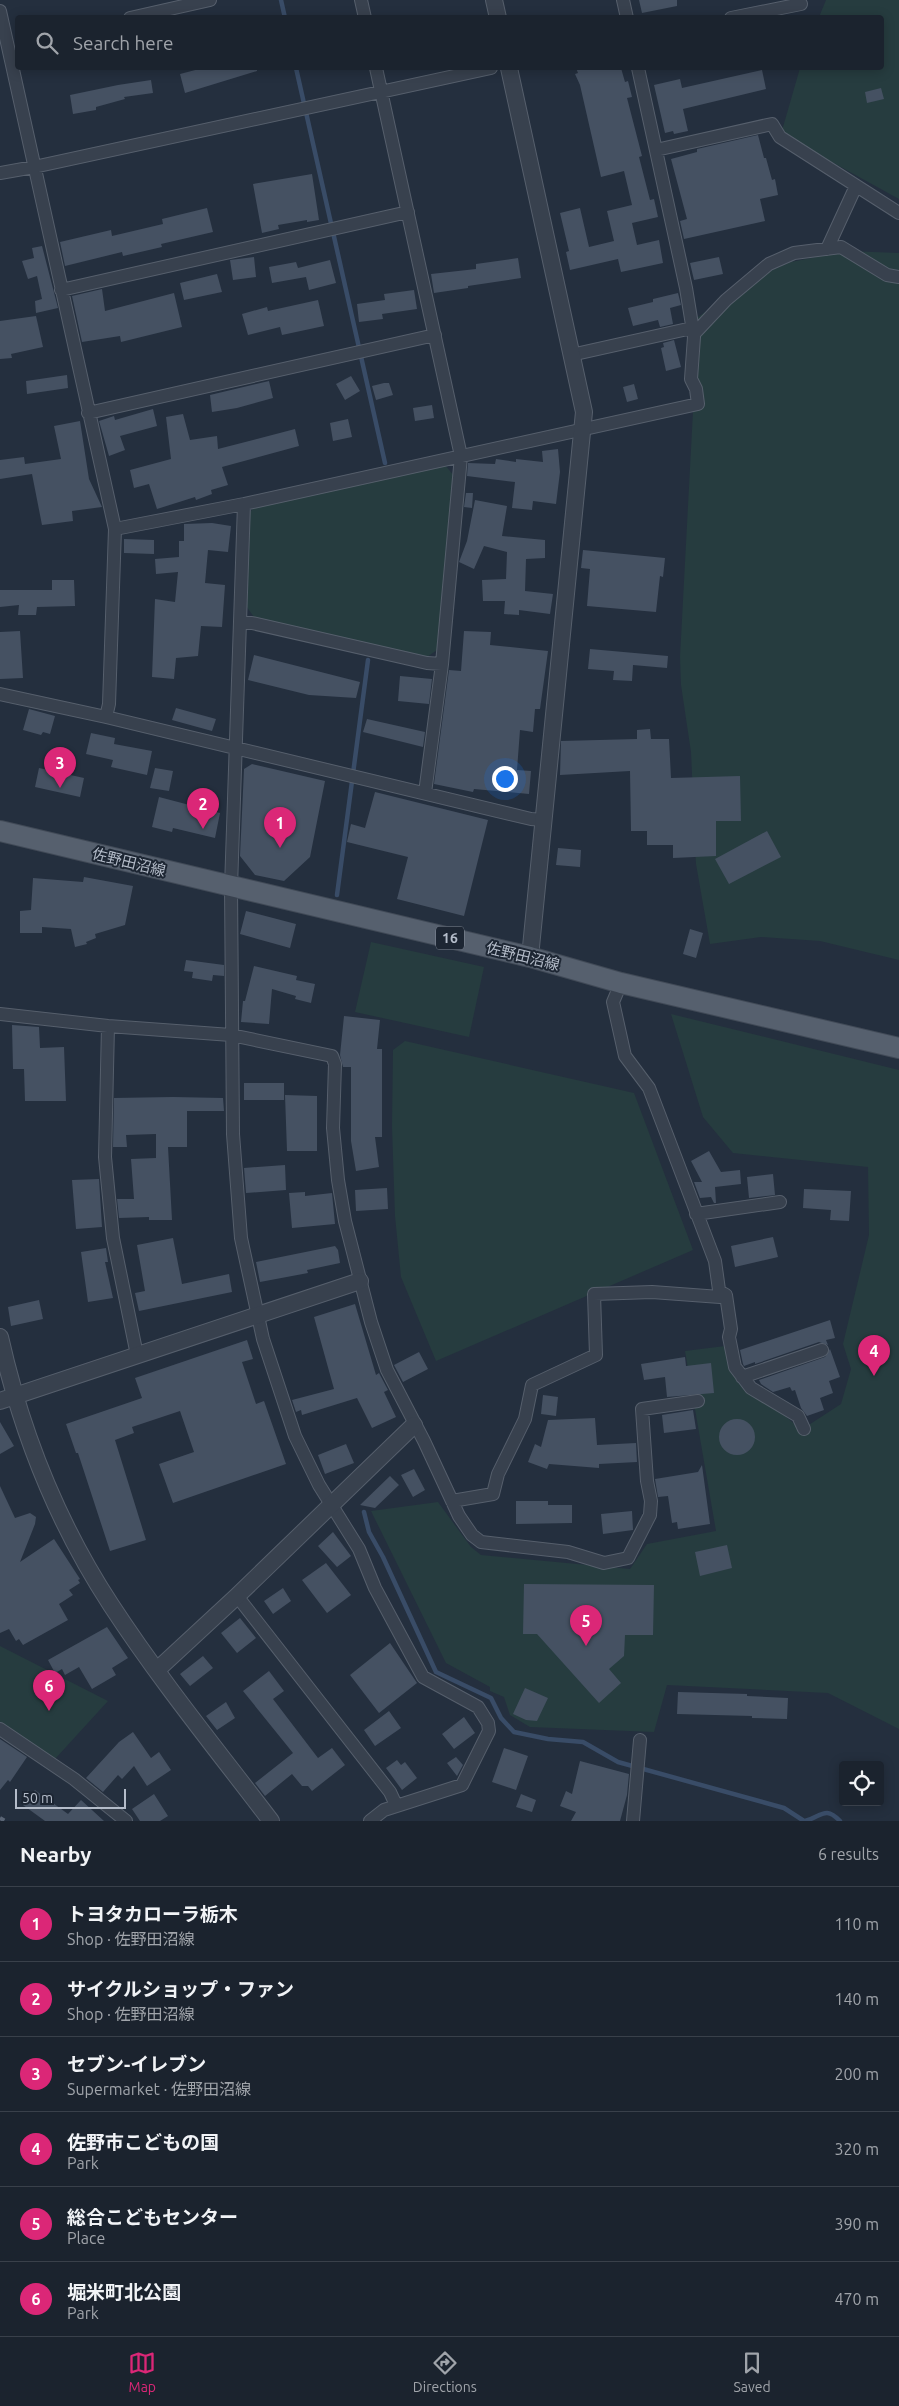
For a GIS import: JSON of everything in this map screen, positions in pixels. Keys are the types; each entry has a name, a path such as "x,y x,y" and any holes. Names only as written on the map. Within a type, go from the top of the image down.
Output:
{"main road":[{"name":"佐野田沼線","path":"0,831 530,957 621,983 899,1048"}],"street":[{"path":"143,15 210,0"},
{"path":"361,0 364,15"},
{"path":"494,0 497,15"},
{"path":"623,0 626,15"},
{"path":"745,15 801,4"},
{"path":"0,11 12,44 15,61"},
{"path":"17,70 34,168 115,529 109,704 106,717"},
{"path":"376,70 461,456 442,664 425,793"},
{"path":"0,173 34,168 481,70"},
{"path":"508,70 584,412 530,957"},
{"path":"115,529 244,504 698,404 696,389 691,379 693,331 638,70"},
{"path":"656,150 772,124 780,137 899,213"},
{"path":"827,249 856,186"},
{"path":"61,290 408,212"},
{"path":"571,355 693,331 769,264 794,253 841,247 887,275 899,276"},
{"path":"88,413 434,335"},
{"path":"244,504 234,749 231,887 231,1035 236,1198 241,1238 263,1339 295,1436 319,1485 332,1502 359,1549 375,1588 423,1677 478,1707 488,1724 489,1731 462,1786 384,1810 370,1821"},
{"path":"240,623 252,623 427,663 442,664"},
{"path":"0,694 106,717 530,819 544,820"},
{"path":"452,1501 494,1494 498,1474 525,1418 532,1385 596,1355 594,1294 652,1292 720,1297 715,1261 649,1088 625,1056 613,1002 621,983"},
{"path":"0,1014 108,1026 231,1035 332,1056 335,1064 333,1128 338,1180 345,1221 360,1280 387,1370 466,1528 481,1542 568,1552 604,1563 628,1558 650,1515 651,1500 647,1481 642,1409 698,1401"},
{"path":"108,1026 105,1158 113,1238 137,1355"},
{"path":"696,1214 780,1202"},
{"path":"8,1398 360,1280"},
{"path":"720,1291 726,1295 732,1329 729,1337 735,1367 751,1388 798,1416 804,1429"},
{"path":"0,1337 8,1398 74,1540 110,1604 157,1670 271,1821"},
{"path":"742,1377 822,1350"},
{"path":"157,1670 237,1596 332,1502 414,1425"},
{"path":"237,1596 390,1792 396,1806"},
{"path":"0,1730 74,1779 126,1821"},
{"path":"633,1821 640,1740"}],"green space":[{"path":"826,0 899,0 899,199 781,134 799,70 884,70 884,15 820,15"},
{"path":"847,251 899,253 899,960 820,941 761,937 710,944 696,864 691,752 681,685 680,657 698,317 752,279 791,262"},
{"path":"445,465 454,476 437,650 427,657 254,617 246,606 247,516 256,505"},
{"path":"371,942 484,967 469,1037 355,1012"},
{"path":"671,1014 899,1070 899,1729 828,1693 667,1685 654,1732 530,1727 510,1715 504,1697 490,1691 490,1687 446,1663 371,1511 438,1502 471,1547 481,1555 630,1569 647,1544 716,1531 685,1351 725,1346 737,1381 782,1413 801,1430 841,1404 851,1369 843,1344 869,1235 868,1167 733,1153 703,1117"},
{"path":"405,1041 634,1093 693,1250 436,1361 401,1277 395,1216 392,1126 393,1050"},
{"path":"0,1646 108,1701 55,1759 0,1722"}],"building":[{"path":"639,0 677,0 677,6 642,13"},
{"path":"195,70 257,70 185,93 180,74"},
{"path":"577,70 622,70 625,82 628,81 632,97 627,98 642,156 639,157 650,200 654,199 658,217 632,223 637,245 659,240 663,263 621,272 618,259 570,270 566,252 569,251 560,213 580,208 589,247 614,241 607,211 632,205 624,171 601,177 580,85 575,74 578,73"},
{"path":"762,70 766,89 683,109 688,131 674,134 673,131 665,133 654,85 680,79 682,88"},
{"path":"151,80 153,93 124,97 125,99 96,107 96,110 73,114 70,95"},
{"path":"881,88 884,99 867,103 865,92"},
{"path":"758,135 772,180 775,179 778,195 760,199 765,221 684,239 680,221 687,219 671,159 697,152 697,149"},
{"path":"312,174 319,220 278,225 279,229 262,233 253,184"},
{"path":"207,208 213,232 161,244 162,247 123,256 122,252 65,266 60,242 111,230 112,236 163,224 162,219"},
{"path":"42,246 58,308 36,313 35,301 42,299 37,276 28,279 22,261 34,258 32,248"},
{"path":"254,257 256,277 233,280 230,260"},
{"path":"719,257 723,274 694,280 690,263"},
{"path":"518,258 521,278 434,293 431,274 476,269 476,264"},
{"path":"330,260 336,283 309,290 306,277 272,283 269,267 296,262 298,268"},
{"path":"217,274 222,292 184,300 180,283"},
{"path":"102,289 105,311 174,293 182,327 121,342 120,336 82,342 72,296"},
{"path":"414,290 417,309 382,314 383,319 359,322 357,304 385,300 384,294"},
{"path":"678,293 681,305 670,308 673,324 660,327 658,320 633,326 628,308"},
{"path":"318,300 324,326 282,335 280,327 248,335 242,314 267,307 268,311"},
{"path":"36,316 43,347 11,354 12,358 0,359 0,321"},
{"path":"674,340 681,367 666,371 661,348 664,347 663,343"},
{"path":"67,375 68,388 27,394 26,381"},
{"path":"351,376 360,391 345,400 336,384"},
{"path":"269,381 273,398 237,408 212,412 210,395"},
{"path":"389,383 393,395 376,400 372,386"},
{"path":"634,384 638,399 627,402 623,387"},
{"path":"432,405 434,418 415,421 413,408"},
{"path":"153,409 157,426 120,436 125,450 109,456 99,421 114,416 115,420"},
{"path":"183,414 190,440 217,436 218,449 295,429 299,446 222,467 228,485 211,490 212,494 196,500 195,497 157,509 149,484 134,488 130,470 171,459 166,417"},
{"path":"348,419 352,437 333,441 330,423"},
{"path":"80,421 89,479 102,507 72,511 73,521 42,525 32,474 0,479 0,460 24,457 25,464 61,459 54,426"},
{"path":"558,449 560,472 556,504 533,501 532,510 512,508 515,482 467,476 468,463 495,464 496,459 516,462 516,459 543,462 542,451"},
{"path":"466,493 473,493 472,508 464,507"},
{"path":"475,500 507,506 502,536 545,540 545,558 526,559 525,591 553,594 550,614 519,610 519,615 504,614 505,601 483,601 482,580 506,579 507,552 484,546 474,569 459,562 467,541"},
{"path":"212,523 231,526 228,552 208,550 205,583 225,585 222,627 201,626 198,656 176,658 174,679 152,677 155,599 175,602 178,572 156,574 155,559 179,557 179,541 184,541 184,524"},
{"path":"124,539 154,540 154,554 124,553"},
{"path":"583,550 665,558 663,577 660,576 656,612 587,606 590,569 581,568"},
{"path":"52,580 74,580 75,606 37,607 36,615 18,615 19,605 0,607 0,590 52,590"},
{"path":"20,631 23,678 0,679 0,632"},
{"path":"464,631 491,632 490,645 548,651 540,709 535,709 533,732 520,730 517,770 531,771 529,794 474,789 473,792 434,784 449,670 461,671"},
{"path":"590,649 668,656 667,668 633,665 632,681 613,680 614,671 588,669"},
{"path":"254,655 360,682 356,698 309,695 248,680"},
{"path":"400,676 432,679 429,704 398,701"},
{"path":"176,708 216,719 212,731 172,720"},
{"path":"29,709 55,716 50,734 43,732 41,735 23,730"},
{"path":"367,719 425,732 423,747 363,732"},
{"path":"650,729 651,739 669,739 671,778 740,776 741,821 716,821 716,856 673,858 673,845 647,845 647,831 631,831 630,771 560,775 561,741 637,739 637,730"},
{"path":"91,733 115,738 114,744 152,751 147,775 111,767 113,760 86,754"},
{"path":"252,764 325,781 310,857 284,881 255,875 240,856 244,769"},
{"path":"39,768 84,778 80,797 35,787"},
{"path":"155,768 173,771 169,791 150,788"},
{"path":"375,792 488,820 464,916 397,899 408,857 347,842 351,824 365,828"},
{"path":"159,797 220,813 215,838 173,828 172,832 152,827"},
{"path":"767,831 781,857 729,884 715,859"},
{"path":"558,848 581,850 580,867 556,865"},
{"path":"84,877 133,886 125,925 95,934 96,938 86,942 87,944 75,947 71,929 42,927 42,933 20,933 20,911 31,910 33,878 83,882"},
{"path":"246,911 296,924 290,948 240,934"},
{"path":"690,929 703,933 696,958 683,954"},
{"path":"186,960 224,965 224,976 213,975 212,981 192,978 193,972 184,971"},
{"path":"254,966 297,976 296,980 315,984 311,1003 295,999 296,996 272,989 269,1024 241,1022 243,1001 245,1001"},
{"path":"344,1016 380,1020 377,1049 382,1049 382,1137 375,1137 379,1167 356,1171 351,1141 351,1067 343,1067 340,1055"},
{"path":"12,1025 39,1027 40,1048 64,1047 66,1101 25,1101 24,1069 13,1069"},
{"path":"244,1083 284,1083 284,1100 244,1100"},
{"path":"285,1095 317,1096 317,1151 287,1151"},
{"path":"114,1098 223,1098 224,1111 187,1111 187,1147 168,1147 172,1220 149,1220 149,1217 119,1218 117,1199 134,1199 131,1159 156,1158 156,1134 126,1135 127,1147 113,1147"},
{"path":"709,1151 721,1172 740,1170 741,1184 715,1187 716,1203 714,1203 711,1197 700,1198 694,1182 702,1182 691,1161"},
{"path":"285,1165 286,1190 246,1193 244,1168"},
{"path":"773,1174 775,1195 749,1198 747,1177"},
{"path":"99,1179 102,1227 76,1229 72,1180"},
{"path":"387,1188 388,1209 356,1211 355,1190"},
{"path":"804,1189 851,1191 849,1221 830,1220 831,1210 803,1208"},
{"path":"305,1192 305,1196 332,1193 335,1224 292,1228 289,1193"},
{"path":"773,1237 778,1257 735,1267 731,1246"},
{"path":"173,1238 182,1284 229,1274 232,1292 139,1311 135,1293 145,1291 137,1245"},
{"path":"335,1246 338,1250 340,1263 307,1270 308,1273 260,1282 256,1262"},
{"path":"106,1248 108,1262 105,1262 113,1298 88,1302 81,1252"},
{"path":"39,1300 43,1319 11,1326 8,1307"},
{"path":"355,1304 376,1375 379,1373 388,1390 384,1392 396,1417 372,1428 357,1398 302,1415 301,1410 296,1412 292,1400 334,1389 314,1317"},
{"path":"830,1320 835,1338 826,1340 828,1345 819,1342 744,1366 740,1350"},
{"path":"247,1340 253,1359 242,1362 256,1404 264,1401 286,1464 173,1503 159,1464 194,1452 180,1411 132,1427 134,1433 115,1440 146,1540 110,1551 78,1453 76,1453 66,1424 142,1398 135,1378"},
{"path":"830,1349 840,1377 829,1381 833,1393 820,1398 824,1410 807,1416 801,1408 795,1390 792,1391 790,1387 773,1392 761,1384 759,1380 825,1357"},
{"path":"419,1352 428,1369 403,1382 394,1365"},
{"path":"685,1357 686,1366 711,1363 714,1393 667,1397 665,1377 644,1380 641,1364"},
{"path":"543,1395 558,1397 556,1416 541,1414"},
{"path":"693,1410 696,1429 664,1433 662,1415"},
{"path":"595,1418 597,1445 636,1443 637,1462 599,1464 599,1468 549,1464 547,1469 528,1462 535,1444 541,1447 548,1420"},
{"path":"737,1419 749,1425 755,1437 749,1449 737,1455 725,1449 719,1437 725,1425"},
{"path":"0,1422 14,1446 0,1454"},
{"path":"346,1444 354,1463 325,1474 318,1455"},
{"path":"702,1465 710,1524 678,1529 677,1522 672,1523 668,1496 658,1497 655,1479 698,1472"},
{"path":"414,1469 425,1490 413,1497 401,1475"},
{"path":"390,1476 399,1485 375,1508 360,1505"},
{"path":"0,1486 15,1518 30,1513 36,1517 20,1562 54,1539 80,1579 78,1580 80,1583 69,1590 73,1595 59,1604 68,1620 23,1645 19,1639 16,1641 9,1629 0,1633"},
{"path":"516,1501 548,1501 548,1505 572,1505 572,1523 516,1524"},
{"path":"632,1511 633,1530 603,1534 601,1514"},
{"path":"333,1532 351,1556 337,1567 318,1546"},
{"path":"727,1545 732,1568 700,1576 695,1552"},
{"path":"326,1563 351,1595 327,1613 302,1580"},
{"path":"524,1584 654,1585 653,1635 625,1635 624,1656 609,1669 621,1683 599,1703 537,1634 523,1634"},
{"path":"283,1588 291,1601 273,1614 264,1601"},
{"path":"240,1618 256,1638 237,1653 221,1633"},
{"path":"107,1627 128,1658 112,1668 116,1675 92,1689 79,1667 65,1675 62,1669 55,1673 48,1660"},
{"path":"390,1643 417,1683 379,1713 350,1675"},
{"path":"203,1656 213,1668 190,1686 180,1674"},
{"path":"269,1671 284,1691 273,1699 318,1758 332,1748 345,1765 312,1791 308,1786 302,1786 292,1774 265,1796 255,1783 293,1753 243,1691"},
{"path":"525,1688 548,1698 537,1721 526,1720 513,1714"},
{"path":"678,1692 747,1694 747,1696 788,1698 787,1719 677,1714"},
{"path":"226,1702 235,1718 217,1730 206,1716"},
{"path":"389,1711 401,1728 375,1746 364,1730"},
{"path":"464,1717 475,1733 454,1749 442,1734"},
{"path":"133,1732 151,1758 159,1752 171,1770 147,1786 134,1766 122,1779 118,1775 103,1792 86,1778 119,1742"},
{"path":"0,1739 27,1757 10,1782 8,1780 0,1790"},
{"path":"504,1748 528,1756 516,1790 492,1782"},
{"path":"456,1757 463,1765 457,1776 447,1763"},
{"path":"397,1760 401,1765 405,1762 417,1778 402,1790 386,1768"},
{"path":"580,1761 629,1774 627,1795 620,1821 571,1821 576,1812 560,1806 566,1791 572,1794"},
{"path":"35,1790 68,1814 81,1800 104,1821 45,1821 23,1805"},
{"path":"154,1794 168,1816 160,1821 140,1821 132,1809"},
{"path":"521,1794 536,1800 532,1812 516,1807"}],"waterway":[{"path":"281,0 284,15"},
{"path":"296,70 385,463"},
{"path":"337,895 368,660"},
{"path":"364,1512 369,1532 383,1557 436,1672 491,1698 501,1718 514,1732 548,1739 583,1742 618,1762 784,1808 804,1821"},
{"path":"805,1821 823,1813 835,1816 840,1821"}],"railway":[{"path":"0,1818 5,1821"}],"place":[{"name":"セブン-イレブン","path":"60,788"},
{"name":"サイクルショップ・ファン","path":"203,829"},
{"name":"トヨタカローラ栃木","path":"280,848"},
{"name":"佐野市こどもの国","path":"874,1376"},
{"name":"総合こどもセンター","path":"586,1646"},
{"name":"堀米町北公園","path":"49,1711"}]}
